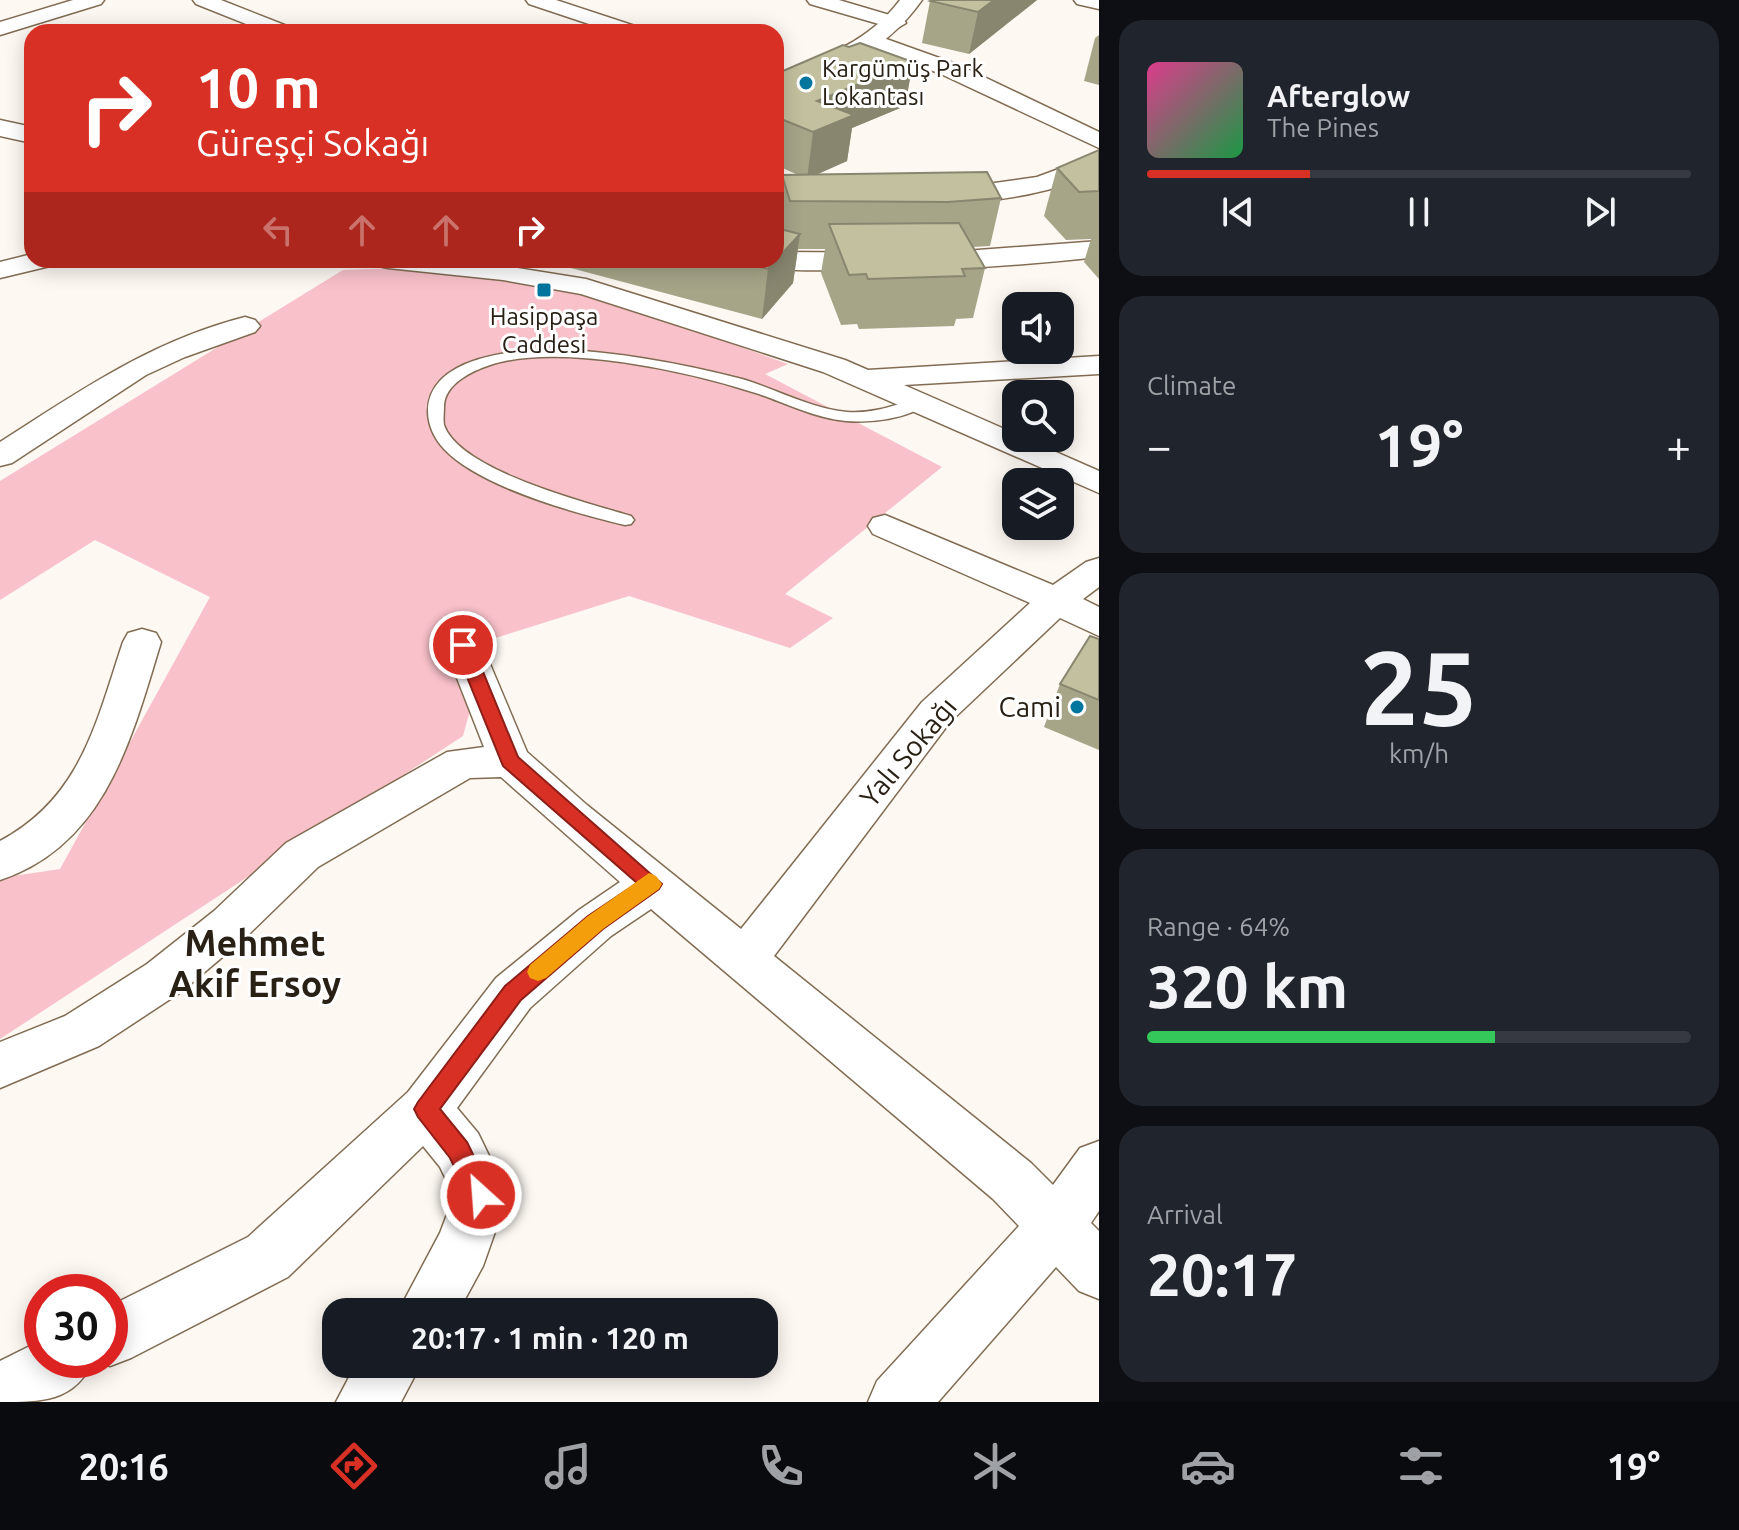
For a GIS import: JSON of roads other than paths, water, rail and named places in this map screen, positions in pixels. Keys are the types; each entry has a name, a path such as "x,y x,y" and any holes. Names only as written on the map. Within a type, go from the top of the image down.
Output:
{"main road":[{"path":"784,79 875,41 896,23 911,0"},
{"path":"0,128 24,133"},
{"path":"0,145 24,150"}],"street":[{"path":"0,29 94,0"},
{"path":"203,0 264,24"},
{"path":"536,0 610,24"},
{"path":"817,0 896,23"},
{"path":"1084,0 1099,3"},
{"path":"0,8 33,24"},
{"path":"875,41 951,70 1099,141"},
{"path":"914,199 1007,191 1068,178 1099,161"},
{"path":"0,246 24,251"},
{"path":"784,260 895,265 1034,257 1099,249"},
{"path":"0,270 24,264"},
{"path":"465,268 586,287 834,366 1095,478"},
{"path":"0,456 135,369 245,326"},
{"path":"864,379 1099,365"},
{"path":"885,526 1056,600 1099,623"},
{"name":"Yalı Sokağı","path":"744,960 936,712 1056,600 1099,570"},
{"path":"0,862 44,837 70,814 90,788 142,642"},
{"path":"463,645 510,761 652,884 1012,1181 1099,1271"},
{"path":"0,1065 82,1031 164,978 230,924 302,855 462,763 510,761"},
{"path":"128,1328 268,1257 426,1109 513,993 595,923 652,884"},
{"path":"426,1109 459,1150 481,1195 463,1247 435,1298"},
{"path":"898,1402 1056,1226 1099,1166"},
{"path":"0,1393 29,1378"},
{"path":"366,1402 382,1378"}],"lane":[{"path":"625,520 506,480 461,456 435,427 432,413 439,395 451,380 471,368 523,353 629,361 684,371 740,384 837,417 876,418 919,403"}],"place":[{"name":"Kargümüş Park Lokantası","path":"806,83"},
{"name":"Hasippaşa Caddesi","path":"544,290"},
{"name":"Cami","path":"1077,707"}],"district":[{"name":"Mehmet Akif Ersoy","path":"255,964"}]}
